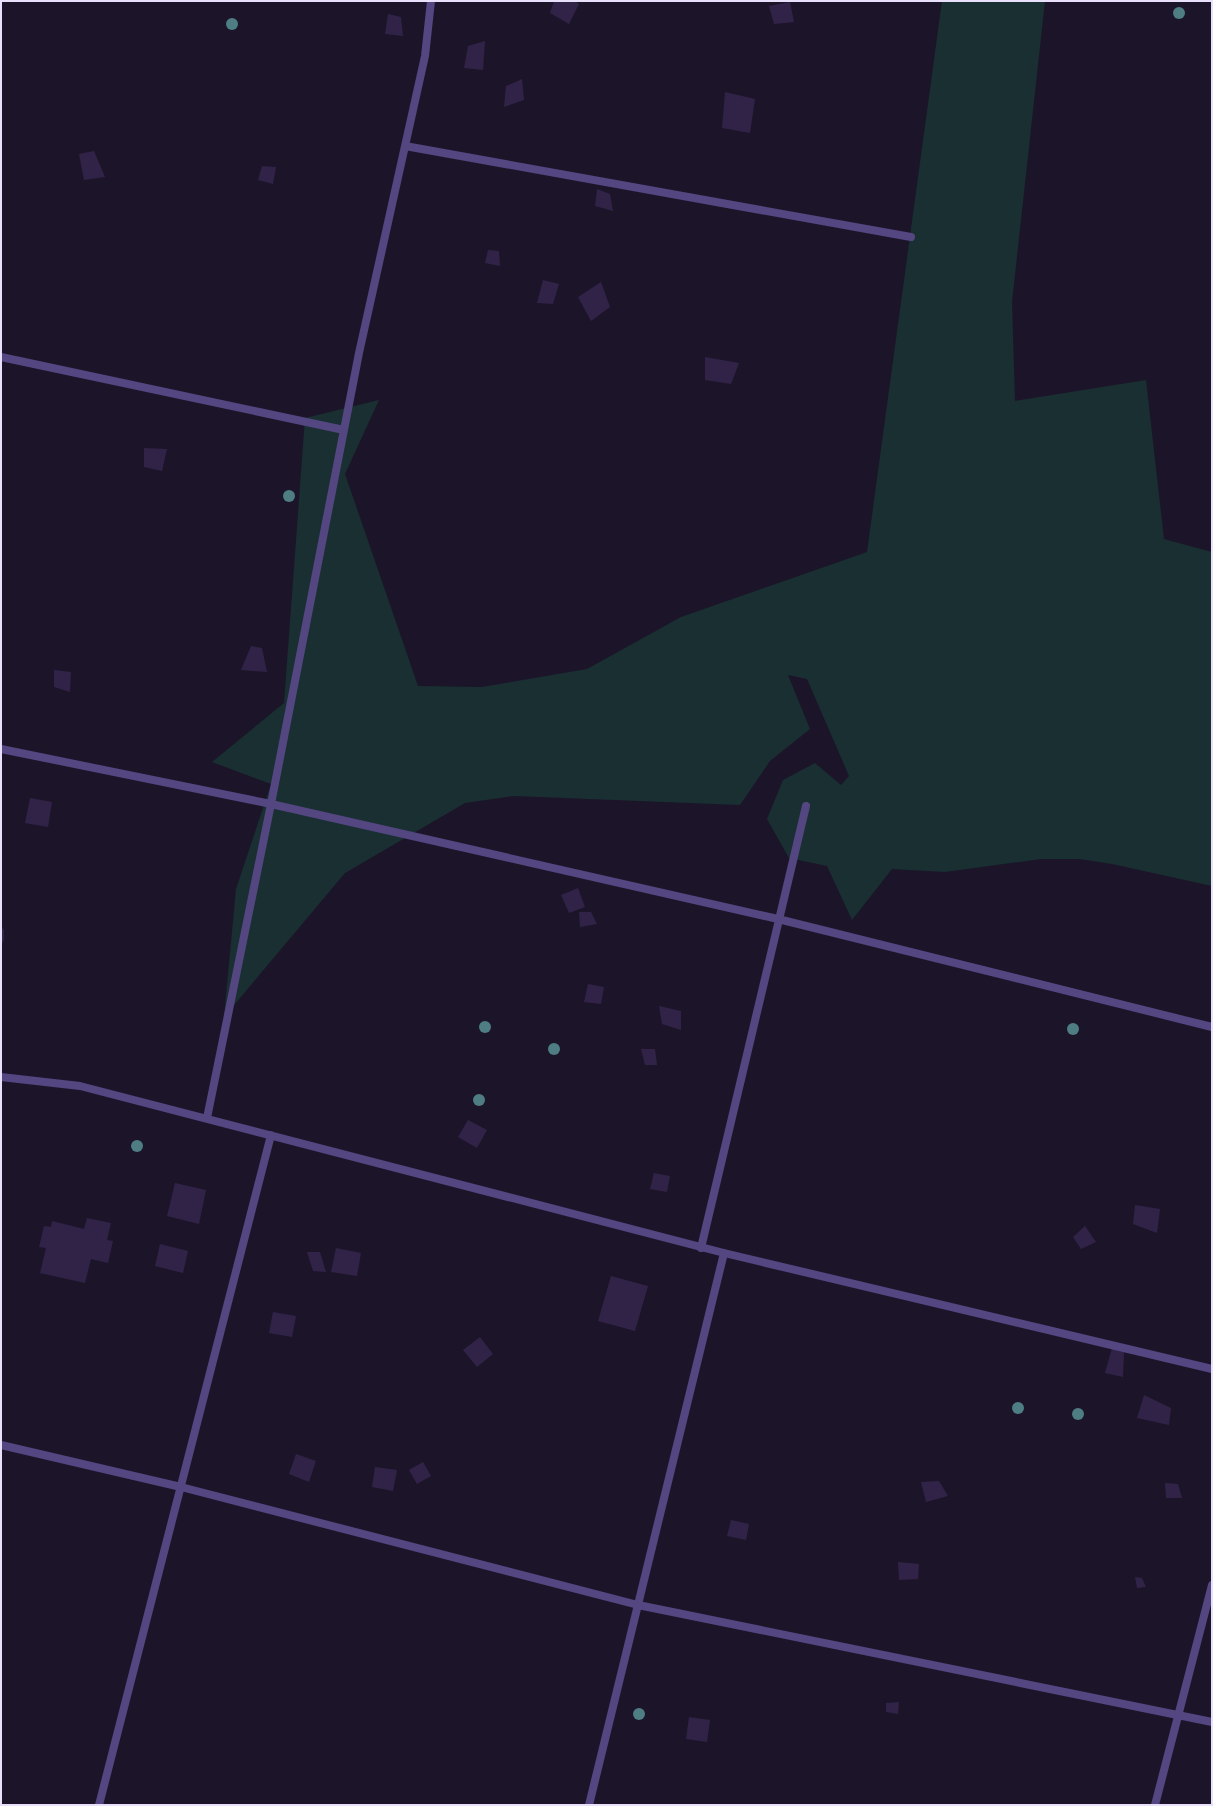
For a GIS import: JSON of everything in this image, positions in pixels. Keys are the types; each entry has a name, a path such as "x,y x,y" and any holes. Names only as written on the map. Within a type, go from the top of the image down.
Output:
{"street":[{"path":"207,1118 271,804 359,353 425,56 431,1"},
{"path":"405,146 911,237"},
{"path":"1,357 344,430"},
{"path":"1,749 271,804 778,919 1212,1027"},
{"path":"701,1248 806,806"},
{"path":"1,1077 80,1086 701,1248 1212,1368"},
{"path":"99,1805 272,1135"},
{"path":"589,1805 724,1253"},
{"path":"1,1445 181,1487 638,1605 1212,1722"},
{"path":"1154,1805 1212,1585"}],"green space":[{"path":"942,1 1045,1 1012,302 1015,401 1146,380 1164,539 1212,552 1212,886 1112,864 1080,859 1041,859 945,872 892,869 852,920 827,866 789,858 767,819 783,780 815,763 841,785 849,776 807,679 788,675 810,729 770,761 740,805 514,796 465,803 345,873 224,1017 236,889 271,784 212,762 284,703 305,418 379,400 345,474 418,686 482,687 587,669 681,617 867,552"}],"building":[{"path":"554,1 575,1 579,4 569,24 550,13"},
{"path":"790,2 794,22 774,24 769,6"},
{"path":"388,14 401,17 403,36 385,34"},
{"path":"485,41 483,70 464,68 468,46"},
{"path":"522,79 524,100 504,107 506,86"},
{"path":"725,92 755,99 750,133 722,128"},
{"path":"94,151 105,177 84,180 79,154"},
{"path":"262,166 276,167 273,184 258,180"},
{"path":"597,189 610,194 613,211 595,206"},
{"path":"488,250 499,251 500,266 485,263"},
{"path":"543,280 559,284 553,304 537,303"},
{"path":"601,282 610,307 591,321 578,297"},
{"path":"705,357 739,363 731,384 705,380"},
{"path":"144,448 167,449 162,471 144,467"},
{"path":"251,646 262,648 267,672 241,670"},
{"path":"54,670 71,672 70,692 54,687"},
{"path":"30,798 52,802 48,827 25,823"},
{"path":"578,888 585,907 569,913 561,895"},
{"path":"579,912 591,912 597,924 580,927"},
{"path":"1,926 4,930 4,940 1,945"},
{"path":"588,984 604,987 601,1004 584,1002"},
{"path":"659,1006 681,1011 681,1030 662,1024"},
{"path":"641,1049 655,1049 657,1065 645,1065"},
{"path":"468,1120 487,1130 477,1148 458,1137"},
{"path":"654,1173 670,1176 667,1192 650,1189"},
{"path":"175,1183 206,1190 199,1224 167,1216"},
{"path":"1135,1205 1160,1209 1157,1233 1133,1224"},
{"path":"87,1218 111,1223 107,1240 113,1241 108,1263 91,1259 85,1283 40,1273 46,1248 39,1247 44,1226 51,1227 52,1221 84,1229"},
{"path":"1085,1226 1096,1242 1081,1249 1073,1237"},
{"path":"160,1244 188,1251 183,1273 155,1266"},
{"path":"336,1248 361,1253 357,1276 331,1272"},
{"path":"307,1252 320,1252 326,1272 313,1271"},
{"path":"611,1276 648,1286 635,1331 598,1321"},
{"path":"273,1312 296,1316 292,1337 269,1333"},
{"path":"480,1337 493,1354 477,1367 463,1350"},
{"path":"1112,1348 1124,1352 1123,1377 1105,1373"},
{"path":"1144,1395 1171,1408 1169,1425 1137,1418"},
{"path":"296,1454 316,1461 309,1482 289,1474"},
{"path":"423,1462 431,1476 417,1484 409,1470"},
{"path":"375,1467 397,1470 393,1491 372,1487"},
{"path":"939,1481 948,1496 926,1502 921,1482"},
{"path":"1165,1483 1178,1484 1182,1498 1166,1498"},
{"path":"731,1520 749,1524 746,1540 727,1536"},
{"path":"898,1562 919,1564 918,1579 899,1580"},
{"path":"1135,1577 1142,1578 1146,1587 1137,1588"},
{"path":"899,1702 898,1714 886,1712 886,1703"},
{"path":"689,1717 710,1720 707,1742 686,1739"}]}
